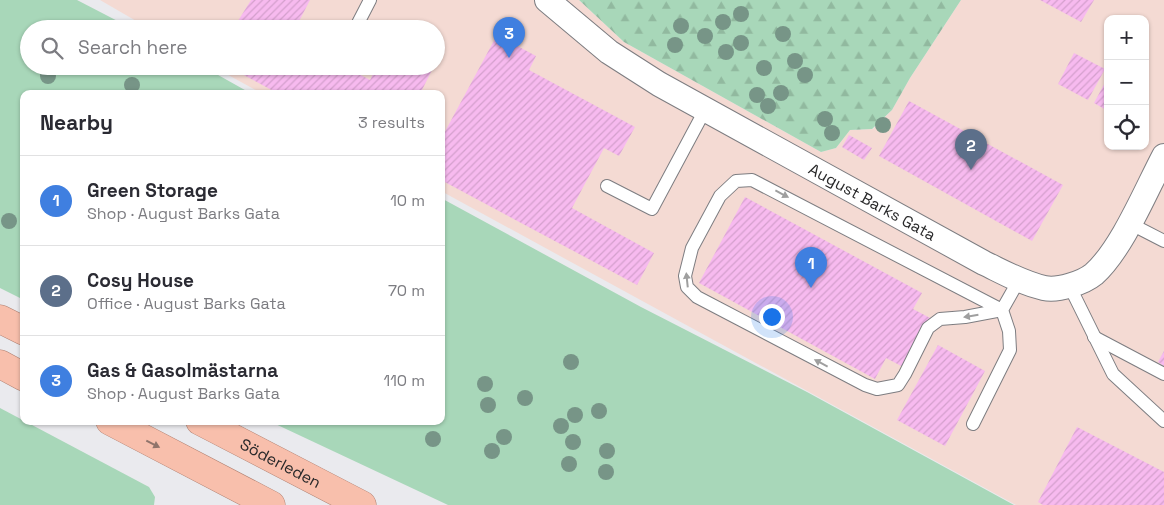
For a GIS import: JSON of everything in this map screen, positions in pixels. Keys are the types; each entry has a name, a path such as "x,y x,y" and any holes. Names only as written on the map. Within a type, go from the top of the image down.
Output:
{"highway":[{"path":"0,319 20,329"},
{"path":"0,364 20,375"},
{"path":"118,425 268,504"},
{"name":"Söderleden","path":"208,425 362,505"},
{"path":"291,468 386,505"}],"street":[{"name":"August Barks Gata","path":"547,0 608,52 659,84 1019,280 1046,288 1069,286 1093,275 1110,256 1164,156"}],"lane":[{"path":"360,20 370,0"},
{"path":"608,186 652,209 705,110"},
{"path":"973,424 1010,350 1009,331 1002,310 752,180 736,181 720,196 692,248 685,276 687,288 697,297 865,385 877,389 898,385 906,374 928,328 940,319 965,317 1002,310 1019,280"},
{"path":"1129,223 1164,242"},
{"path":"1069,286 1113,374 1164,421"},
{"path":"1094,337 1164,374"}],"shaded area":[{"path":"100,0 579,0 624,42 821,152 836,148 850,130 873,129 892,110 910,78 961,0 1164,0 1164,505 1016,505 445,193 445,90 256,90 228,75 445,75 445,20 134,20"}],"green space":[{"path":"0,0 77,0 116,20 20,20 20,75 218,75 245,90 20,90 20,298 0,288"},
{"path":"579,0 961,0 910,78 892,110 872,129 850,130 836,148 821,152 624,42"},
{"path":"445,200 641,307 807,392 1014,505 448,505 278,425 445,425"},
{"path":"0,408 20,419 20,425 32,425 149,487 155,497 154,505 0,505"}],"building":[{"path":"251,0 310,0 300,20 239,20"},
{"path":"1040,0 1094,0 1081,22"},
{"path":"497,35 536,56 529,70 635,127 619,156 604,148 572,208 654,253 637,285 445,182 445,132"},
{"path":"1074,53 1104,68 1088,100 1058,84"},
{"path":"244,75 361,75 370,80 372,75 430,75 422,90 272,90"},
{"path":"1104,84 1104,109 1094,103"},
{"path":"909,101 1063,185 1032,241 879,156"},
{"path":"849,135 872,148 864,160 842,147"},
{"path":"745,197 922,293 913,309 932,319 905,368 886,358 875,379 699,283"},
{"path":"938,345 985,371 945,446 897,420"},
{"path":"1164,351 1164,366 1158,362"},
{"path":"1077,427 1164,472 1164,505 1043,505 1038,502"}],"place":[{"name":"Gas & Gasolmästarna","path":"509,58"},
{"name":"Cosy House","path":"971,170"},
{"name":"Green Storage","path":"811,288"}]}
